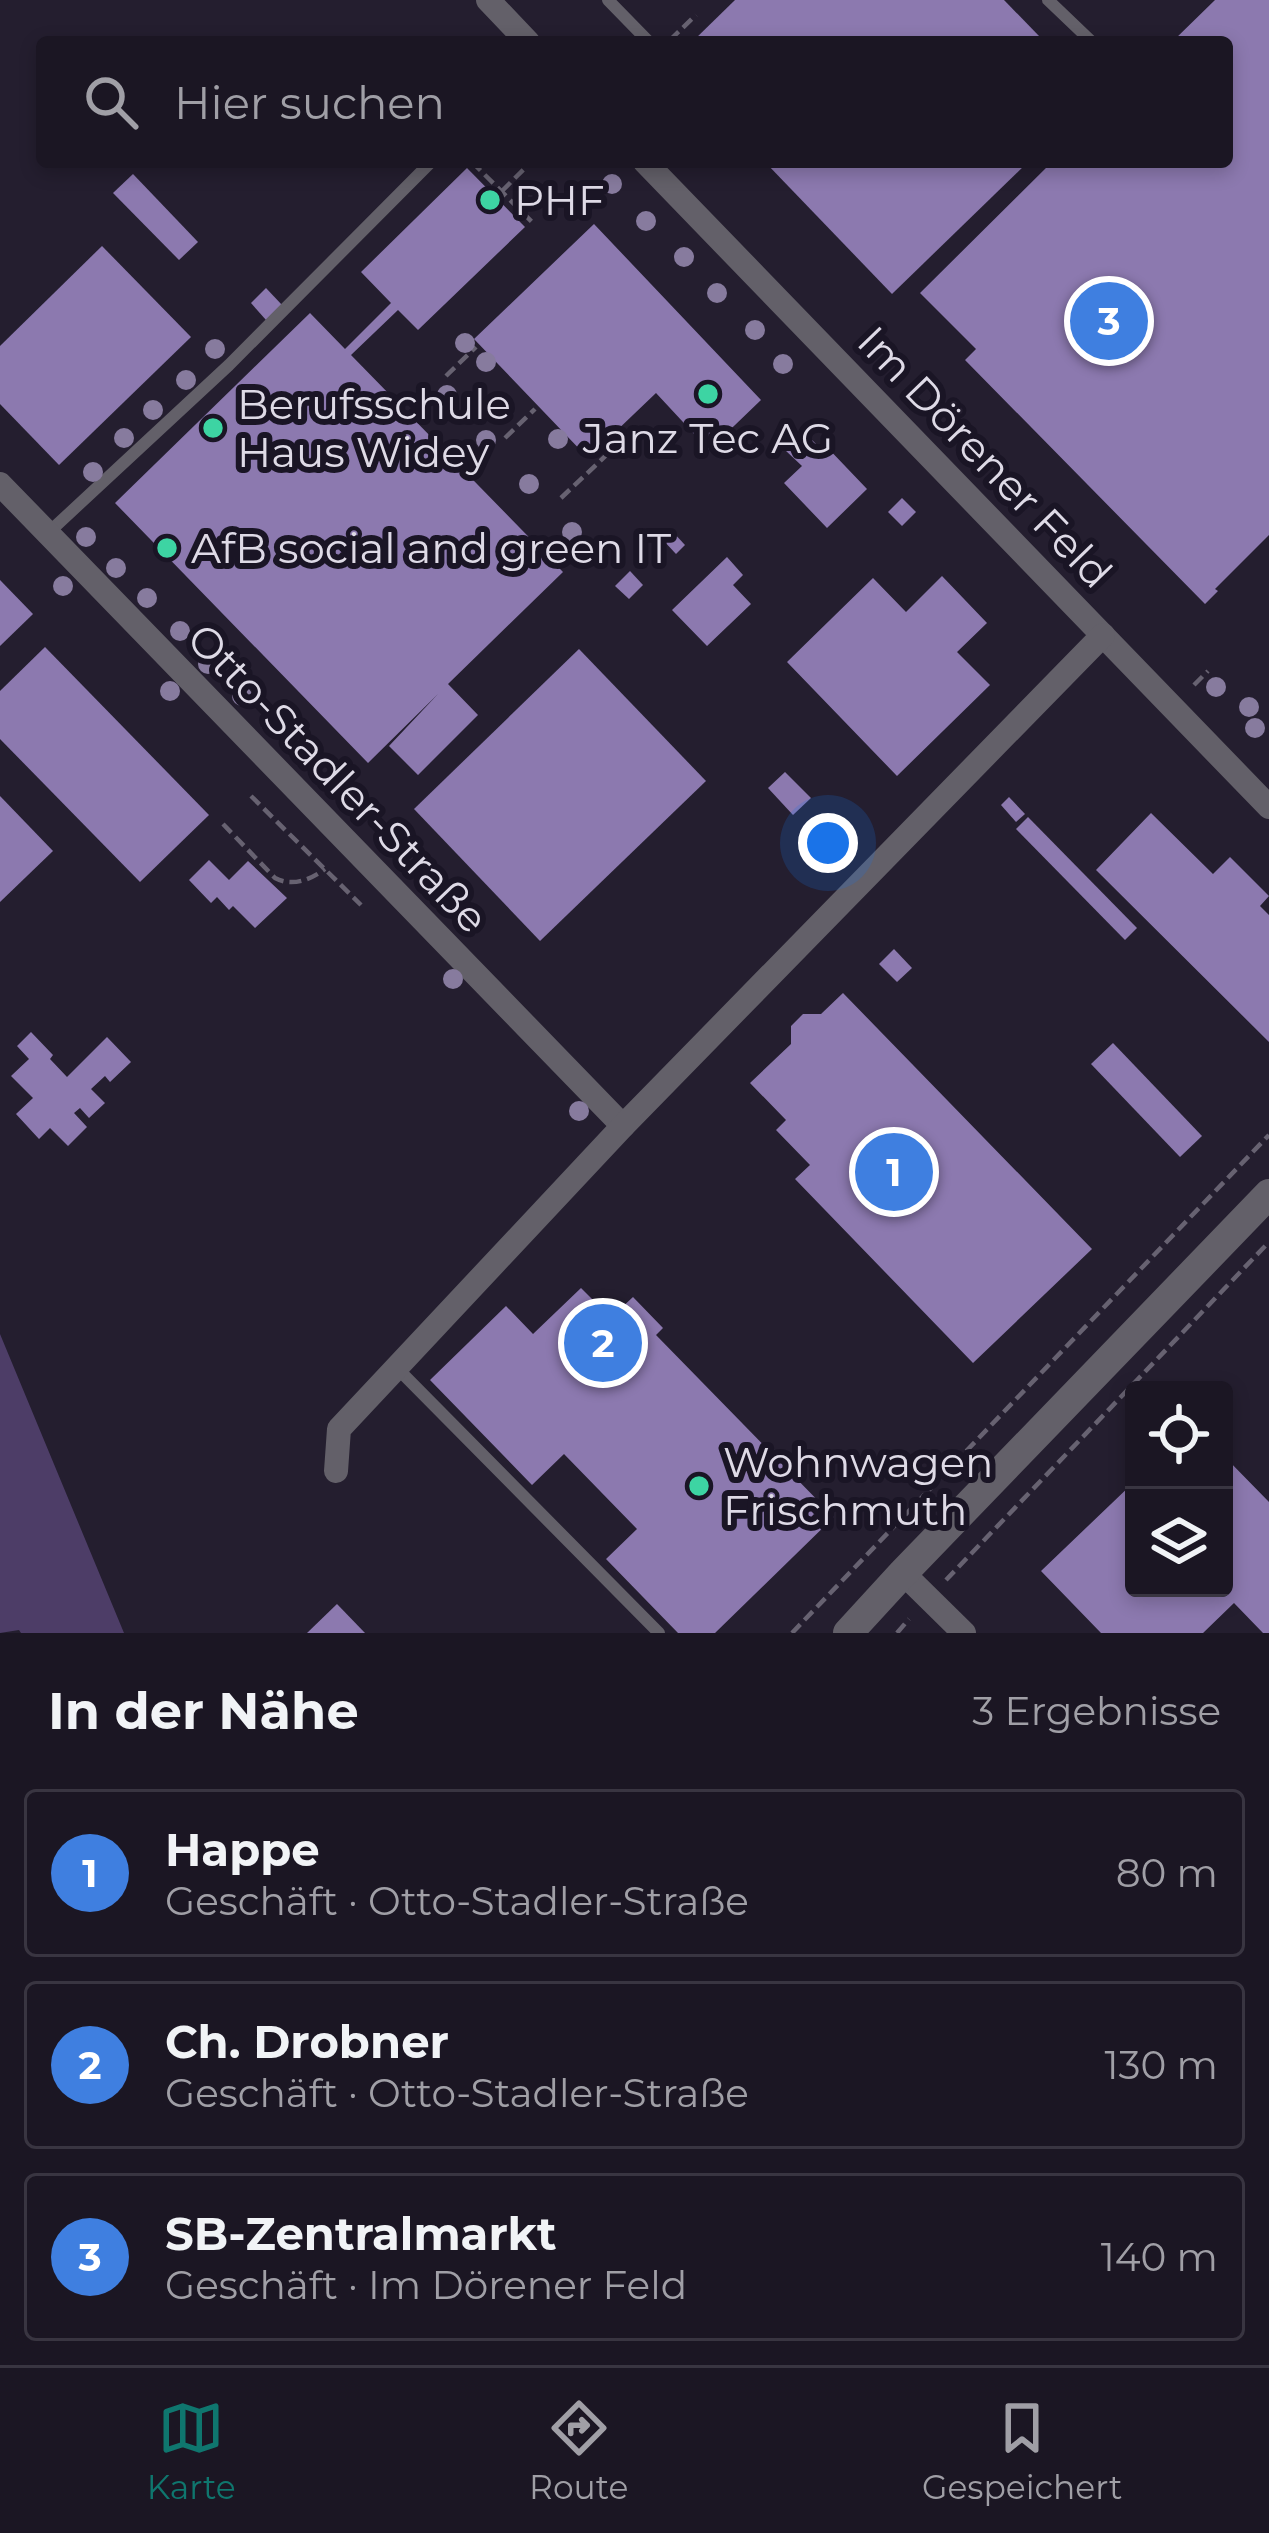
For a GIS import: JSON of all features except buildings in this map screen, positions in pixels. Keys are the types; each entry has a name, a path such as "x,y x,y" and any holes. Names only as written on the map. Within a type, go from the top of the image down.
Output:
{"street":[{"path":"496,3 523,36"},
{"name":"Im Dörener Feld","path":"651,168 1269,807"},
{"name":"Otto-Stadler-Straße","path":"0,484 623,1126"},
{"path":"336,1471 339,1429 623,1126 1103,635"},
{"path":"848,1633 1269,1194"},
{"path":"903,1573 964,1633"}],"lane":[{"path":"608,0 643,36"},
{"path":"1048,0 1085,36"},
{"path":"46,535 229,365 425,168"},
{"path":"397,1368 659,1633"}],"path":[{"path":"674,36 696,15"},
{"path":"478,168 534,224"},
{"path":"502,191 525,168"},
{"path":"446,376 476,347"},
{"path":"505,439 535,409"},
{"path":"561,498 615,447"},
{"path":"1194,685 1208,671"},
{"path":"251,796 362,905"},
{"path":"223,824 283,882 301,882 325,869"},
{"path":"792,1633 1269,1135"},
{"path":"897,1633 1269,1242"}],"shaded area":[{"path":"0,1334 124,1633 0,1633"}],"place":[{"name":"PHF","path":"490,200"},
{"name":"SB-Zentralmarkt","path":"1109,321"},
{"name":"Janz Tec AG","path":"708,394"},
{"name":"Berufsschule Haus Widey","path":"213,428"},
{"name":"AfB social and green IT","path":"167,548"},
{"name":"Happe","path":"894,1172"},
{"name":"Ch. Drobner","path":"603,1343"},
{"name":"Wohnwagen Frischmuth","path":"699,1486"}]}
